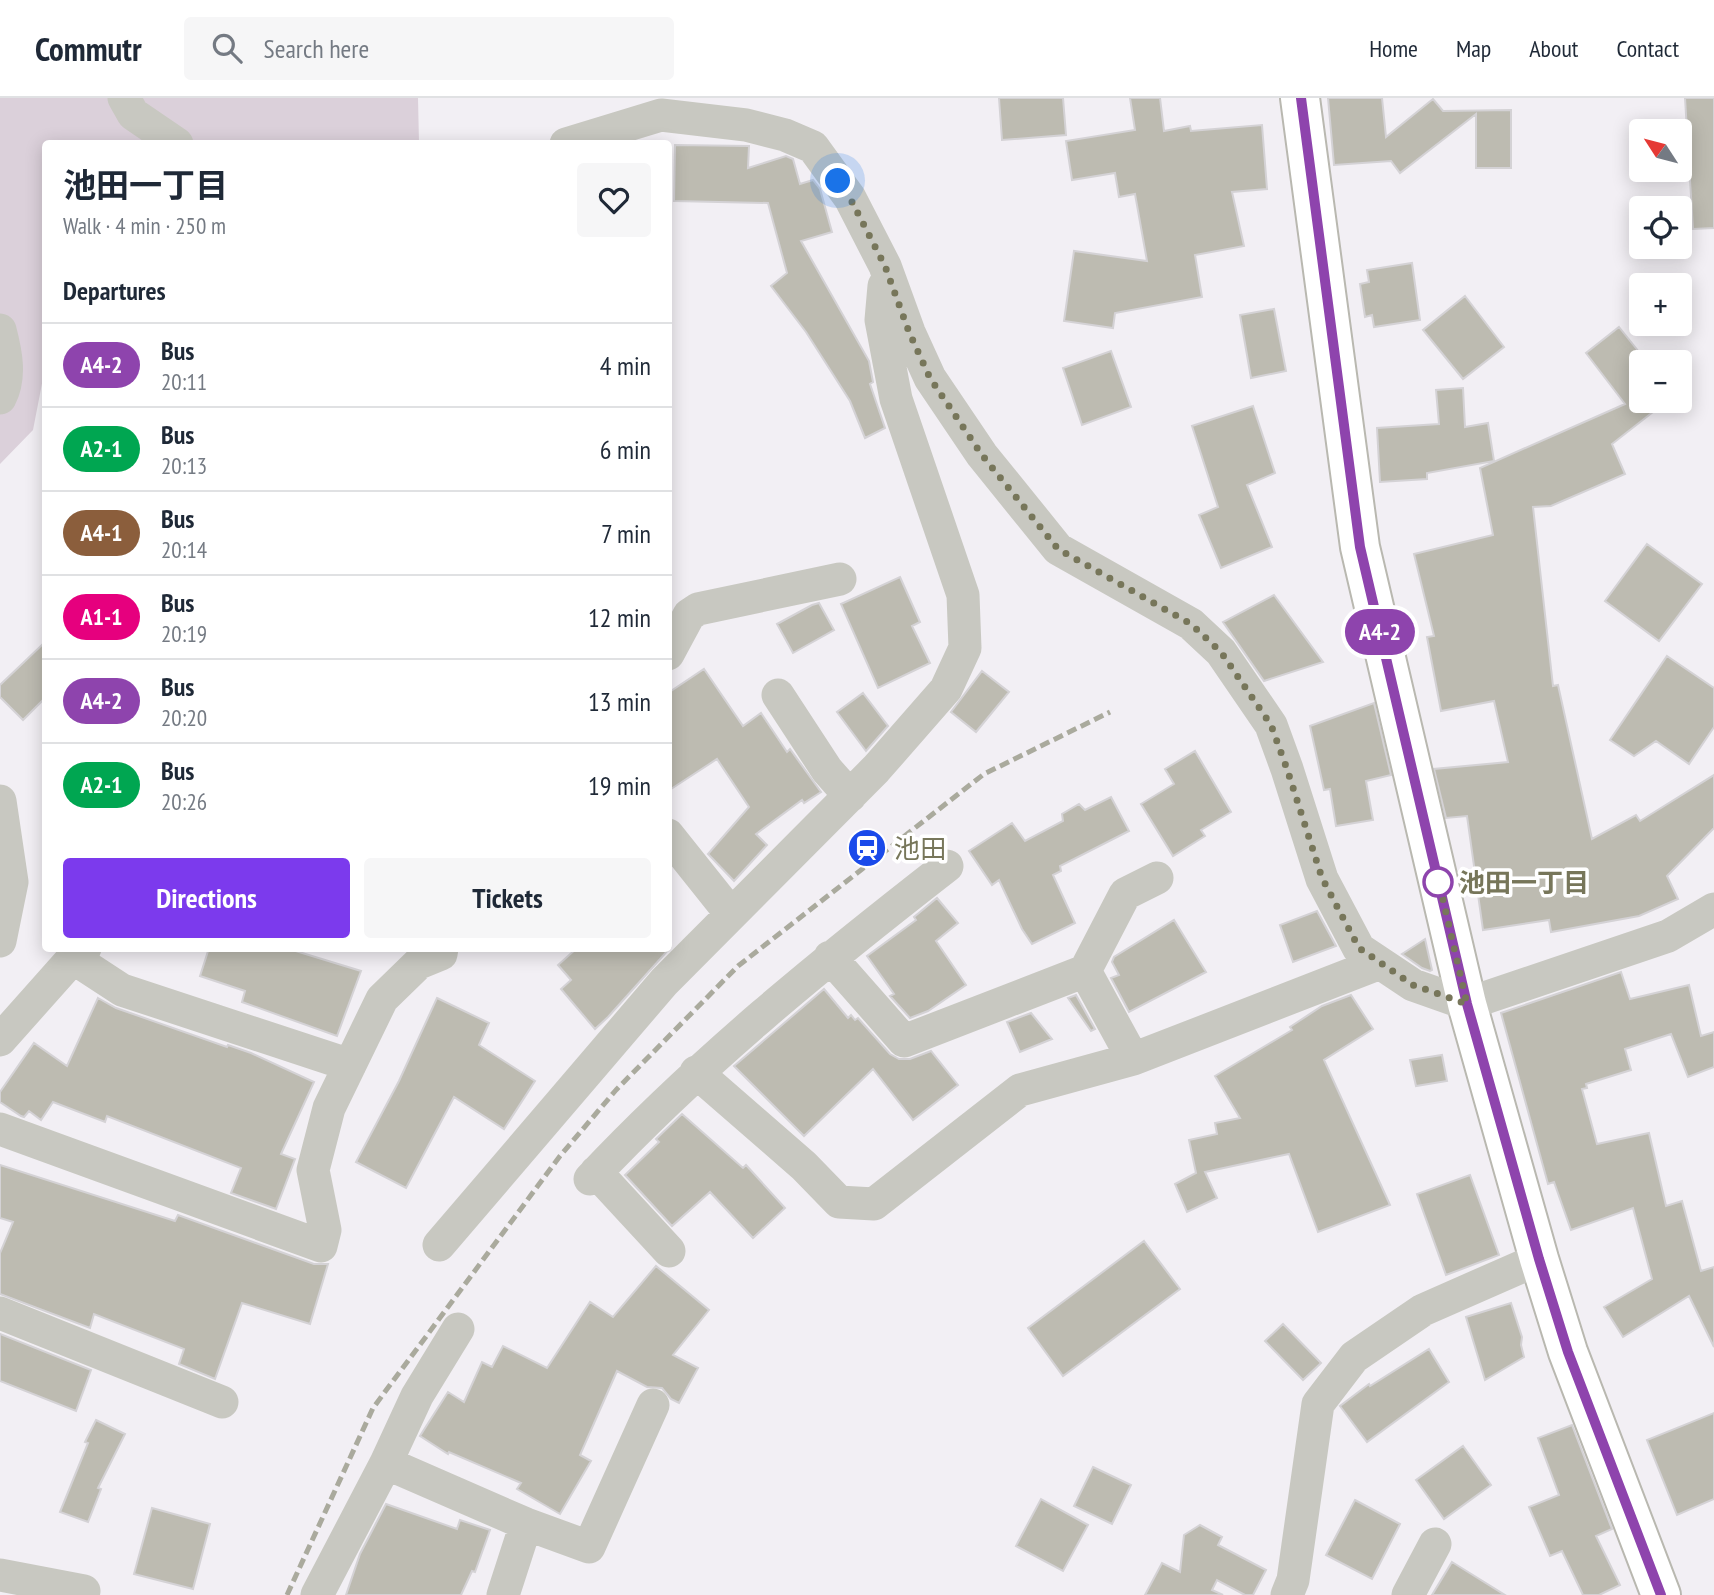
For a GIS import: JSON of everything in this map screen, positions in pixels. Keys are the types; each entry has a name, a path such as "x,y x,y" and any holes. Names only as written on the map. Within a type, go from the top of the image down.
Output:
{"main road":[{"path":"1300,98 1360,547 1467,1004 1568,1352 1661,1595"}],"street":[{"path":"124,98 133,114 171,140"},
{"path":"576,140 661,106 785,135 813,147 850,198 885,266 909,332 930,378 982,455 1058,549 1191,624 1221,652 1271,725 1322,878 1359,948 1413,985 1467,1004 1668,936 1714,909"},
{"path":"439,1245 664,982 876,769 946,689 965,648 963,595 896,399 881,320 885,266"},
{"path":"0,330 6,350 7,385 0,398"},
{"path":"672,647 689,615 698,609 840,579"},
{"path":"778,695 827,770 850,796"},
{"path":"0,801 12,883 0,942"},
{"path":"672,840 731,914"},
{"path":"670,1251 593,1176 696,1072 830,957 947,866"},
{"path":"830,957 904,1041 1085,971 1125,894 1157,878"},
{"path":"0,1129 321,1246 325,1230 313,1170 328,1108 382,999 419,963 441,952"},
{"path":"0,1040 79,953 122,990 350,1065"},
{"path":"696,1072 804,1166 839,1202 874,1205 1020,1090 1133,1059 1380,962"},
{"path":"1085,971 1133,1059"},
{"path":"1287,1595 1293,1580 1318,1404 1354,1357 1423,1310 1539,1259"},
{"path":"0,1313 222,1402"},
{"path":"317,1595 386,1463 417,1396 457,1329"},
{"path":"386,1463 526,1524 589,1547 653,1405"},
{"path":"503,1595 526,1524"},
{"path":"1408,1595 1435,1544"},
{"path":"0,1575 84,1591"}],"shaded area":[{"path":"0,98 418,98 419,140 42,140 42,384 33,430 0,464"}],"building":[{"path":"999,98 1063,98 1066,135 1002,140"},
{"path":"1130,98 1160,98 1164,131 1190,126 1191,131 1262,125 1267,189 1232,192 1244,246 1195,255 1202,297 1115,313 1113,328 1064,321 1074,251 1147,261 1135,194 1119,197 1115,173 1072,180 1066,141 1135,130"},
{"path":"1328,98 1382,98 1386,137 1433,99 1443,111 1511,110 1511,168 1476,168 1476,114 1400,173 1391,161 1334,165"},
{"path":"1685,98 1714,98 1714,228 1693,229 1690,182 1692,119 1686,119"},
{"path":"675,145 749,146 748,168 786,156 793,159 800,184 813,180 820,189 832,232 801,241 869,361 873,382 870,384 885,428 865,438 850,401 806,332 771,286 787,273 768,203 674,201"},
{"path":"1412,263 1420,320 1374,327 1372,315 1365,317 1360,284 1369,282 1367,270"},
{"path":"1465,296 1504,347 1463,379 1423,330"},
{"path":"1274,309 1286,371 1251,378 1240,315"},
{"path":"1619,327 1637,350 1629,350 1629,413 1652,413 1612,444 1625,474 1551,506 1533,507 1553,686 1558,685 1592,839 1636,815 1640,821 1714,775 1714,828 1667,876 1678,899 1639,916 1551,932 1549,920 1483,930 1467,816 1446,818 1434,769 1508,762 1494,701 1441,711 1427,637 1434,636 1414,554 1493,535 1480,468 1625,404 1586,353"},
{"path":"1111,351 1131,407 1082,425 1063,368"},
{"path":"1463,388 1465,427 1488,423 1494,461 1427,473 1427,479 1380,482 1377,428 1439,424 1436,390"},
{"path":"1253,406 1275,473 1247,485 1272,547 1221,568 1199,515 1218,507 1192,426"},
{"path":"1647,544 1702,584 1659,641 1605,601"},
{"path":"900,577 920,622 912,626 930,663 878,688 841,604"},
{"path":"1274,595 1323,662 1264,681 1223,622"},
{"path":"819,603 834,630 793,653 777,624"},
{"path":"42,645 42,701 23,720 0,697 0,685"},
{"path":"1667,656 1714,688 1714,727 1689,764 1656,741 1634,756 1610,740"},
{"path":"704,669 743,726 761,713 787,752 790,749 821,792 804,803 802,800 756,834 767,845 734,881 708,854 749,807 717,759 672,788 672,690"},
{"path":"982,671 1009,692 976,732 951,712"},
{"path":"863,693 888,726 866,751 837,712"},
{"path":"1374,703 1391,775 1366,781 1373,820 1336,826 1330,789 1324,790 1310,726"},
{"path":"1195,751 1231,812 1201,830 1205,836 1173,856 1141,804 1174,784 1165,769"},
{"path":"1111,797 1129,831 1060,866 1061,871 1053,875 1075,923 1032,944 999,880 992,885 969,851 1012,823 1025,841 1063,821 1062,814 1079,804 1085,810"},
{"path":"937,898 958,923 936,941 966,985 928,1011 910,1018 890,996 894,994 867,956 916,920 914,917"},
{"path":"1317,911 1336,946 1293,962 1280,925"},
{"path":"1174,920 1206,972 1129,1012 1111,978 1119,975 1112,962 1114,957"},
{"path":"1425,939 1432,970 1430,971 1402,954"},
{"path":"208,952 299,952 361,971 337,1036 242,1002 245,991 200,976"},
{"path":"573,952 666,952 595,1029 561,989 571,980 558,965"},
{"path":"1621,972 1630,999 1689,985 1701,1036 1714,1032 1714,1067 1688,1077 1671,1034 1625,1049 1631,1070 1586,1084 1587,1088 1582,1089 1597,1144 1649,1133 1666,1206 1682,1201 1701,1271 1714,1267 1714,1347 1689,1296 1623,1337 1604,1307 1652,1279 1633,1208 1571,1230 1554,1182 1548,1184 1501,1013"},
{"path":"824,989 848,1018 851,1015 855,1020 858,1018 890,1054 899,1059 910,1059 931,1051 958,1085 913,1120 873,1069 804,1136 734,1066"},
{"path":"1076,995 1095,1029 1091,1031 1068,998"},
{"path":"1351,995 1373,1029 1324,1060 1390,1205 1318,1232 1289,1154 1205,1172 1217,1198 1187,1212 1175,1184 1196,1173 1189,1140 1217,1134 1215,1123 1240,1118 1215,1076 1292,1030 1290,1027 1322,1006"},
{"path":"98,998 116,1008 251,1053 314,1082 281,1154 295,1159 276,1209 231,1193 241,1168 107,1116 105,1122 53,1102 41,1120 29,1111 24,1117 21,1116 0,1102 0,1092 34,1043 67,1066"},
{"path":"437,998 489,1023 479,1045 535,1081 504,1129 454,1097 406,1188 356,1162 399,1081"},
{"path":"1031,1013 1052,1039 1020,1052 1007,1022"},
{"path":"1442,1055 1447,1081 1416,1086 1410,1060"},
{"path":"682,1114 743,1168 746,1165 785,1208 753,1238 710,1192 672,1226 625,1175 659,1142 656,1139"},
{"path":"0,1165 175,1221 178,1215 314,1264 328,1264 310,1324 242,1303 215,1379 179,1364 184,1349 94,1314 90,1328 0,1294 0,1253 13,1222 0,1218"},
{"path":"1470,1175 1499,1255 1446,1275 1417,1194"},
{"path":"1144,1241 1180,1289 1063,1376 1028,1328"},
{"path":"656,1266 709,1310 673,1355 698,1368 679,1403 671,1399 662,1388 647,1387 617,1371 580,1455 591,1461 560,1514 517,1489 521,1483 449,1452 448,1454 420,1436 448,1392 464,1402 482,1362 492,1367 503,1346 547,1368 590,1302 613,1317"},
{"path":"1511,1303 1522,1337 1524,1357 1485,1380 1466,1317"},
{"path":"1283,1324 1321,1363 1303,1380 1265,1341"},
{"path":"0,1334 91,1370 76,1411 0,1381"},
{"path":"1429,1349 1449,1382 1367,1442 1340,1406 1369,1384 1370,1386"},
{"path":"1714,1413 1714,1499 1677,1515 1647,1440"},
{"path":"96,1420 125,1434 98,1488 101,1489 88,1522 60,1512 88,1443 85,1442"},
{"path":"1572,1425 1612,1529 1596,1536 1620,1585 1599,1595 1583,1595 1562,1551 1550,1556 1529,1507 1559,1495 1538,1438"},
{"path":"1463,1446 1491,1485 1444,1519 1416,1480"},
{"path":"1093,1467 1131,1485 1112,1524 1074,1506"},
{"path":"1041,1499 1088,1525 1063,1571 1016,1546"},
{"path":"1355,1500 1400,1524 1372,1579 1326,1555"},
{"path":"386,1504 457,1529 460,1520 490,1530 475,1572 472,1571 461,1595 346,1595 360,1554"},
{"path":"152,1508 210,1524 193,1589 134,1574"},
{"path":"1200,1525 1222,1537 1218,1545 1266,1570 1253,1595 1245,1595 1217,1580 1212,1590 1223,1595 1145,1595 1162,1563 1180,1572 1184,1535"},
{"path":"1452,1562 1505,1595 1432,1595"}],"railway":[{"path":"287,1595 373,1408 560,1156 616,1090 738,966 984,774 1110,712"}],"bus line":[{"name":"A4-2","path":"1301,98 1360,547 1467,1004 1568,1352 1661,1595"}],"place":[{"name":"池田","path":"867,848"},
{"name":"池田一丁目","path":"1438,882"}],"route":[{"path":"838,181 850,198 885,266 909,332 930,378 982,455 1058,549 1191,624 1221,652 1271,725 1322,878 1359,948 1413,985 1467,1004 1436,869 1438,882"}]}
